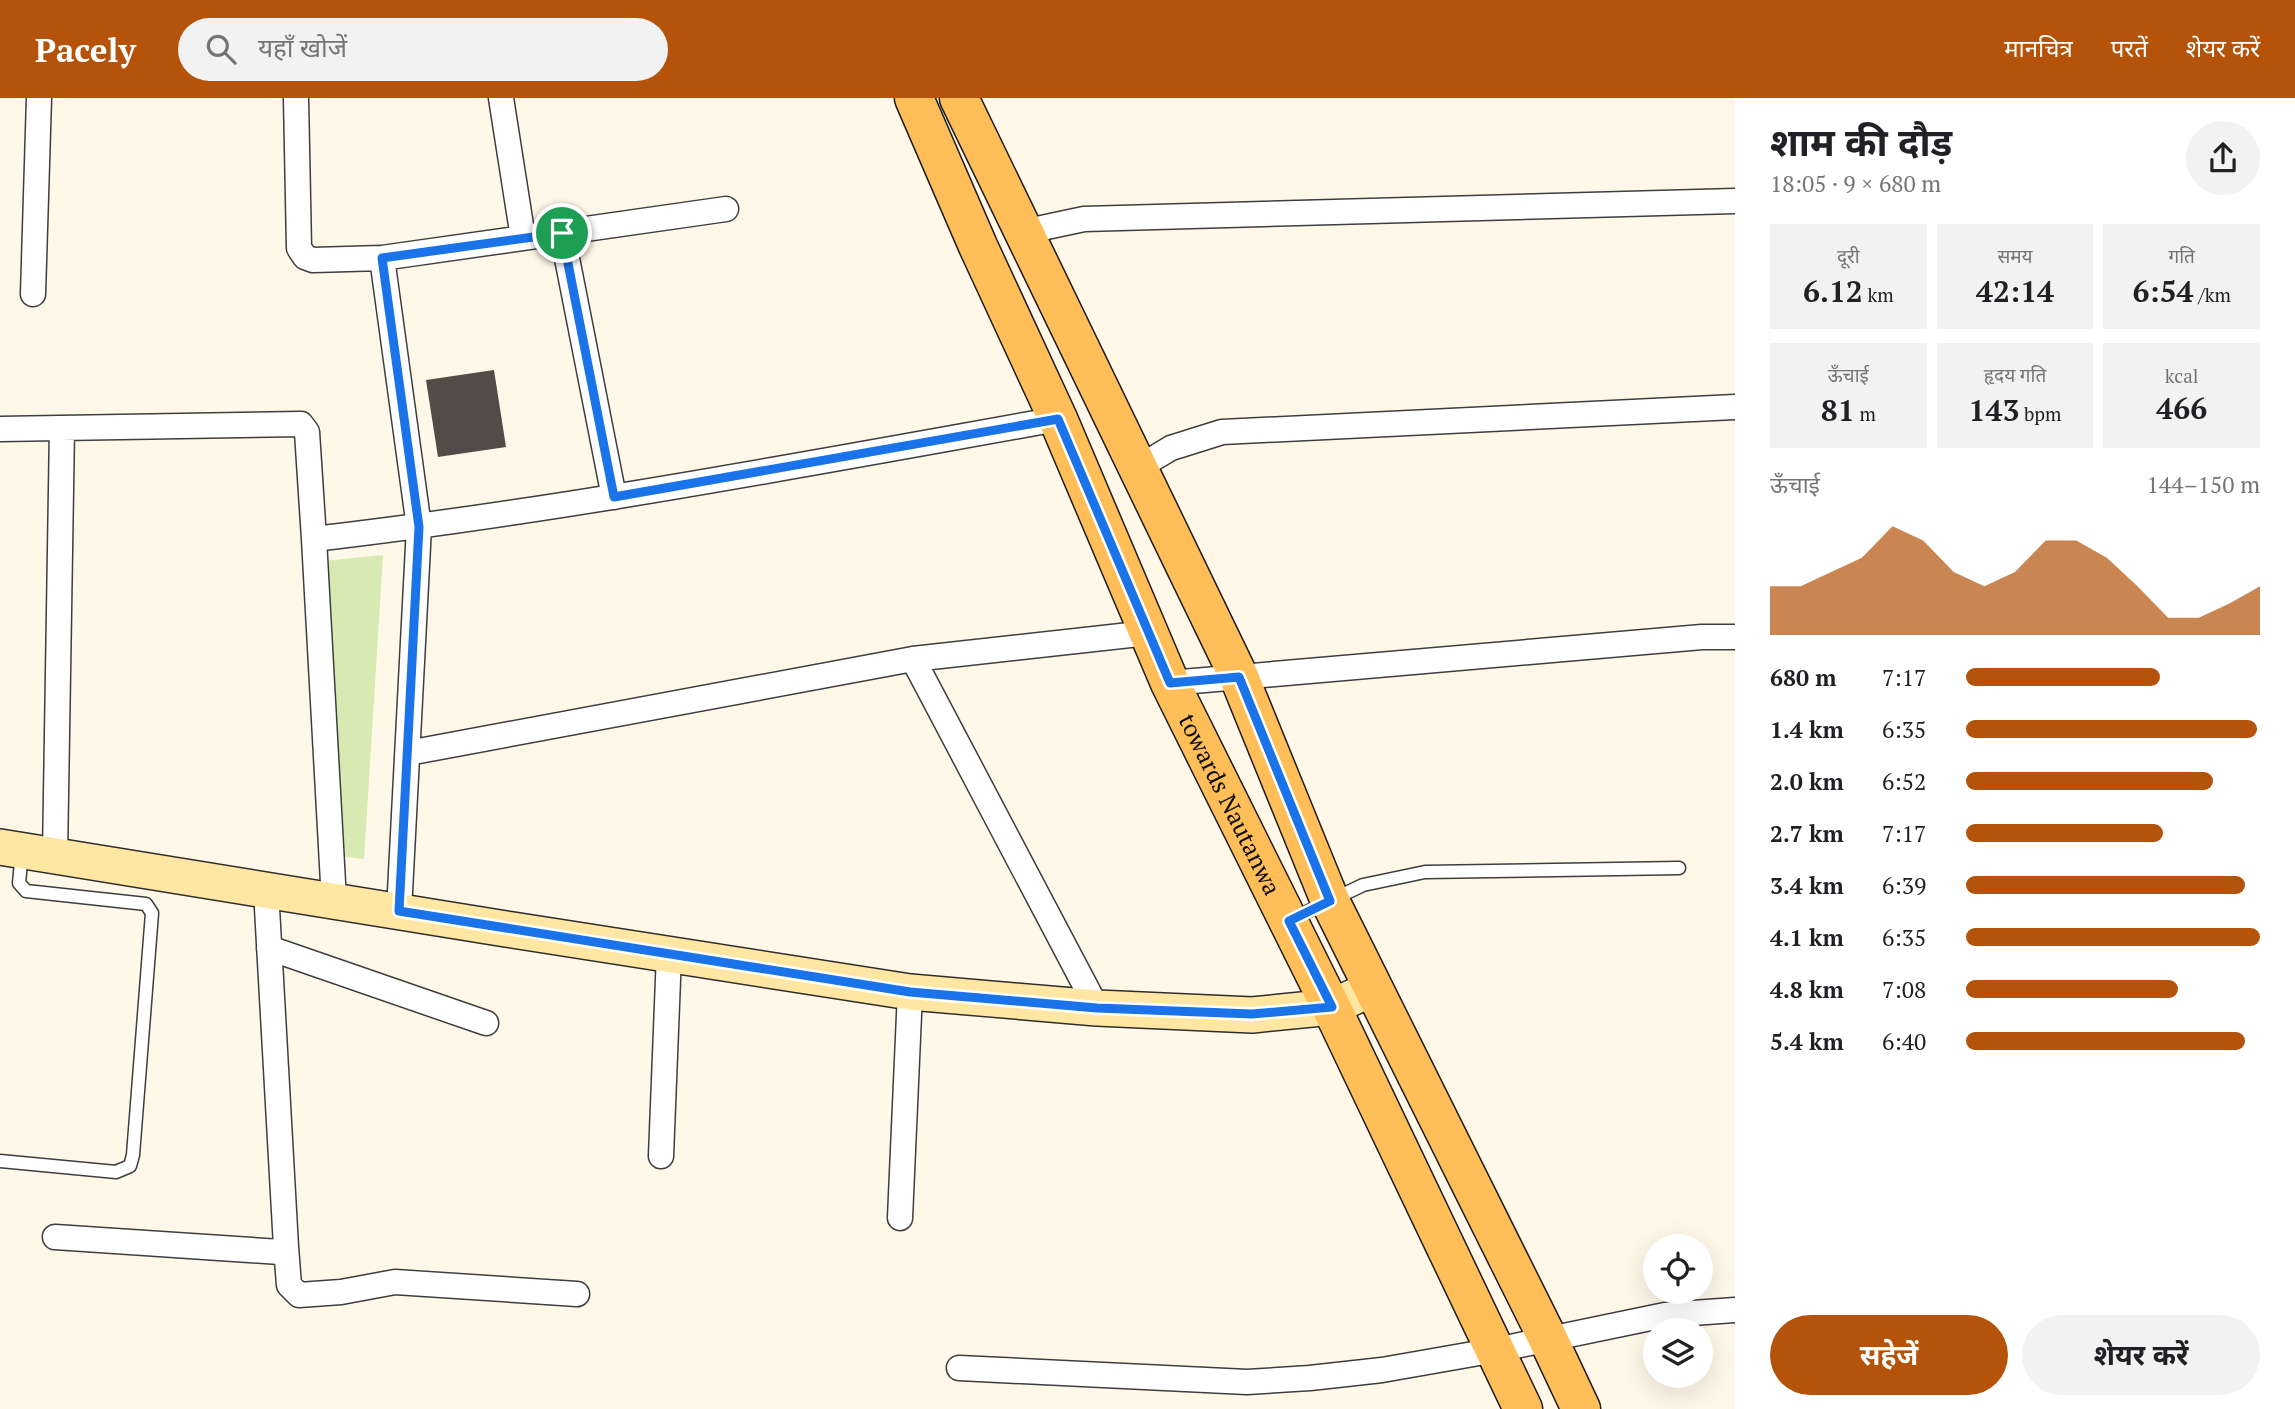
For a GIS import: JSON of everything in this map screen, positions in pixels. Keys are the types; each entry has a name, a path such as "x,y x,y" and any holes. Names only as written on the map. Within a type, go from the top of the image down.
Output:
{"main road":[{"name":"towards Nautanwa","path":"914,98 978,246 1058,419 1170,683 1332,1007 1523,1409"},
{"path":"959,98 1136,469 1239,677 1330,901 1581,1409"}],"street":[{"path":"33,294 39,98"},
{"path":"296,98 299,248 305,257 313,260 382,258 726,209"},
{"path":"501,98 523,238"},
{"path":"1023,232 1084,219 1735,201"},
{"path":"562,233 614,497"},
{"path":"382,258 419,527 399,911"},
{"path":"1136,469 1171,448 1222,432 1735,407"},
{"path":"314,539 419,527 614,497 1058,419"},
{"path":"0,429 301,424 307,432 334,901"},
{"path":"62,428 26,851 910,992 1097,1008 1252,1014 1332,1007 1373,988"},
{"path":"408,753 913,659 1148,633"},
{"path":"1170,683 1702,637 1735,637"},
{"path":"913,659 1097,1008"},
{"path":"266,890 289,1284 299,1295 341,1292 395,1282 577,1294"},
{"path":"269,948 486,1023"},
{"path":"661,1156 669,954"},
{"path":"900,1218 910,992"},
{"path":"55,1237 280,1252 286,1247"},
{"path":"959,1368 1247,1382 1310,1378 1382,1370 1496,1350 1665,1315 1735,1310"}],"lane":[{"path":"0,1161 116,1172 130,1166 133,1155 152,913 146,904 26,891 19,883 26,851"},
{"path":"1289,921 1363,885 1425,872 1679,868"}],"green space":[{"path":"383,555 364,859 326,855 314,562"}],"building":[{"path":"494,370 506,447 438,457 426,380"}],"route":[{"path":"562,233 614,497 1058,419 1170,683 1239,677 1330,901 1289,921 1332,1007 1252,1014 1097,1008 910,992 399,911 419,527 382,258 562,233"}]}
